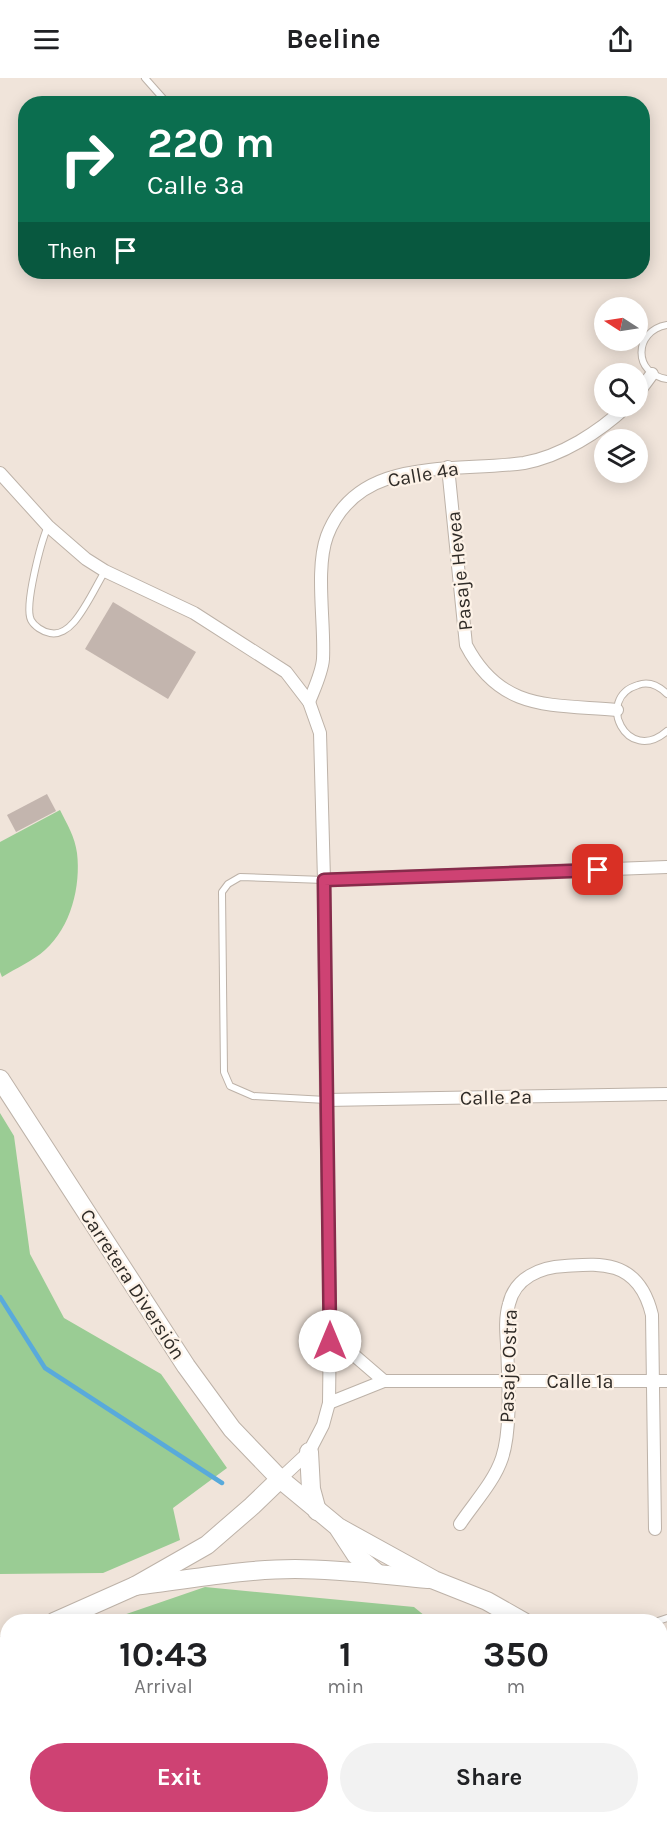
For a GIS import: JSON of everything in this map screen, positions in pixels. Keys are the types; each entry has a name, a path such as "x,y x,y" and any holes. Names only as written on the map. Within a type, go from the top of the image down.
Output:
{"main road":[{"name":"Carretera Diversión","path":"0,1079 186,1366 232,1428 280,1479 317,1511 339,1527 434,1580"},
{"path":"309,1452 311,1489 317,1511"},
{"path":"72,1614 135,1586 207,1545 280,1479"},
{"path":"339,1527 356,1555 378,1574"},
{"path":"135,1586 270,1570 325,1570 434,1580 487,1601 510,1614"}],"street":[{"path":"648,379 652,374"},
{"name":"Calle 4ª","path":"309,702 323,662 322,562 326,538 336,515 352,497 373,483 398,476 448,467 525,462 554,453 580,441 615,417"},
{"name":"Pasaje Hevea","path":"448,467 466,645 475,662 498,686 517,697 536,702 616,710"},
{"path":"0,473 48,526 86,559 105,571 194,613 286,672 309,702 320,733 330,1320 329,1403 323,1425 309,1452 280,1479"},
{"path":"324,880 667,867"},
{"name":"Calle 2ª","path":"326,1100 667,1094"},
{"name":"Pasaje Ostra","path":"460,1524 494,1475 502,1458 506,1438 508,1381 506,1319 509,1302 516,1288 540,1269 593,1264 618,1269 631,1277 641,1287 648,1300 652,1316 655,1529"},
{"path":"329,1403 384,1381 355,1356 330,1320"},
{"name":"Calle 1ª","path":"384,1381 667,1381"}],"lane":[{"path":"145,78 161,96"},
{"path":"667,326 656,328 644,341 642,359 652,374 667,379"},
{"path":"48,526 41,544 28,607 35,625 50,633 59,633 66,629 74,622 105,571"},
{"path":"667,694 652,684 642,684 625,692 616,710 620,727 634,739 652,741 667,731"},
{"path":"324,880 240,877 228,884 222,892 224,1072 230,1086 253,1096 326,1100"}],"green space":[{"path":"60,810 73,836 78,866 75,892 68,918 62,930 45,950 2,977 0,972 0,842"},
{"path":"0,1113 14,1136 30,1254 64,1318 161,1374 227,1468 173,1508 180,1540 103,1573 0,1574"},
{"path":"205,1587 414,1607 422,1614 126,1614"}],"building":[{"path":"113,602 196,652 168,699 85,649"},
{"path":"47,794 56,811 16,832 7,815"}],"waterway":[{"path":"0,1297 45,1368 222,1483"}],"route":[{"path":"330,1341 324,880 598,870"}]}
